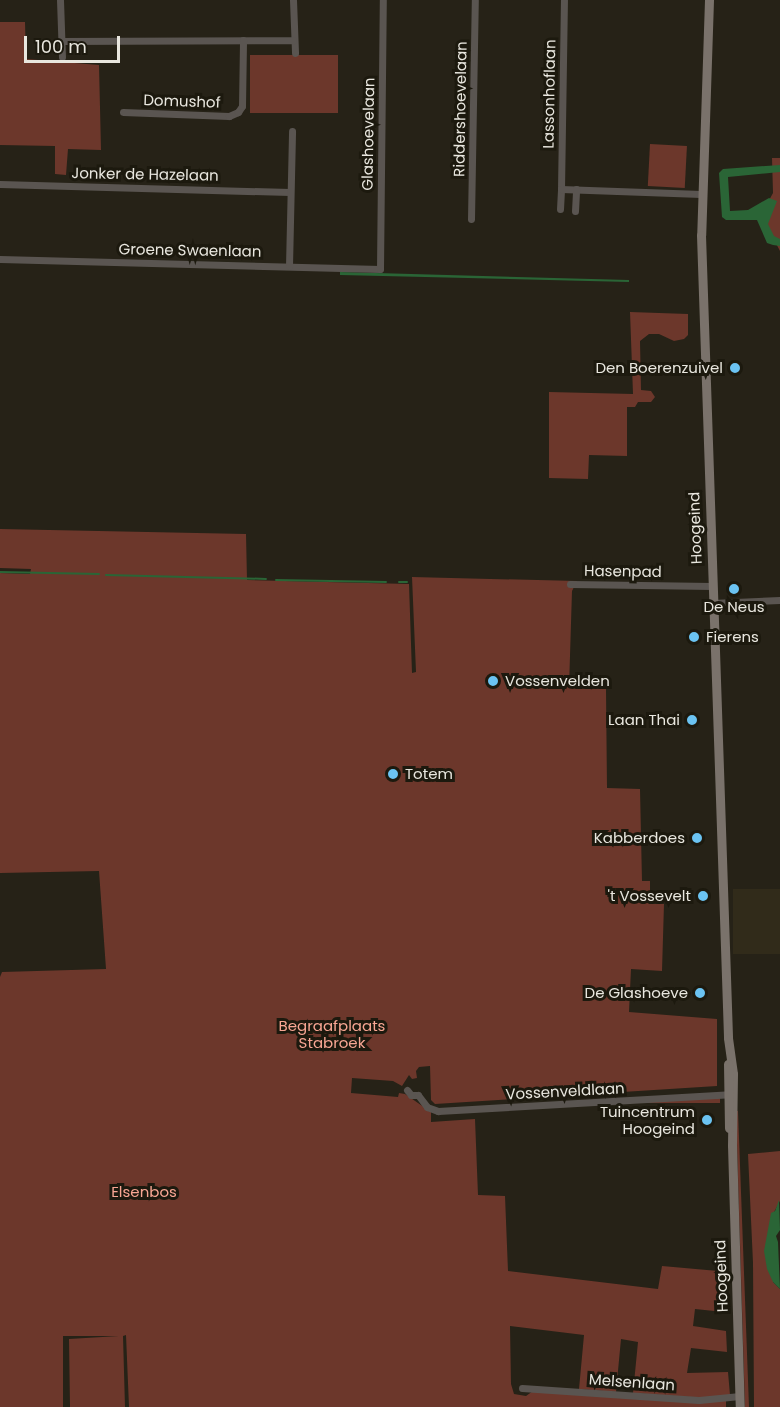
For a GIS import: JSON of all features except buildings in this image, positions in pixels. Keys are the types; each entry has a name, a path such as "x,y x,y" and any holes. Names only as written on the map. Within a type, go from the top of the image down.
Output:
{"main road":[{"name":"Hoogeind","path":"710,0 701,194 712,603 740,1407"}],"street":[{"path":"60,0 62,57"},
{"path":"293,0 295,53"},
{"name":"Glashoevelaan","path":"380,269 383,0"},
{"name":"Riddershoevelaan","path":"471,219 475,0"},
{"name":"Lassonhoflaan","path":"560,208 564,0"},
{"name":"Domushof","path":"123,112 228,116 238,112 242,106 243,40"},
{"path":"61,41 293,40"},
{"path":"289,266 292,131"},
{"name":"Jonker de Hazelaan","path":"0,184 290,192"},
{"path":"561,189 701,194"},
{"path":"575,211 576,189"},
{"name":"Groene Swaenlaan","path":"0,259 380,269"},
{"name":"Hasenpad","path":"570,584 712,586"},
{"path":"712,603 780,600"},
{"name":"Vossenveldlaan","path":"407,1090 411,1095 418,1095 428,1107 438,1111 730,1094"},
{"name":"Melsenlaan","path":"522,1388 699,1400 740,1396"}],"shaded area":[{"path":"780,165 780,172 728,177 730,211 748,210 769,198 777,201 768,224 774,236 780,239 780,246 767,243 757,220 726,220 722,217 719,173 723,169"},
{"path":"340,272 629,280 629,282 340,275"},
{"path":"733,889 780,889 780,954 733,954"},
{"path":"779,1200 780,1230 776,1236 780,1289 773,1282 767,1269 764,1251 771,1213 775,1211"}],"green space":[{"path":"0,22 25,22 26,59 99,65 101,150 68,149 66,175 55,174 55,146 0,145"},
{"path":"250,55 338,55 338,113 250,113"},
{"path":"650,144 687,146 685,188 648,186"},
{"path":"772,158 780,158 780,251 761,215 773,193"},
{"path":"630,312 688,314 688,335 684,339 674,341 659,334 649,334 640,341 641,390 651,391 655,397 651,402 638,402 635,407 627,407 627,456 589,455 588,479 549,478 549,392 633,394"},
{"path":"0,529 246,534 247,580 409,584 412,673 416,672 412,577 577,581 572,591 569,688 606,689 607,788 640,789 642,881 650,881 650,904 664,904 662,971 631,969 629,1012 717,1019 717,1086 435,1104 431,1100 430,1066 419,1067 416,1071 417,1078 412,1079 409,1075 402,1086 393,1081 352,1078 351,1093 398,1097 399,1093 405,1094 431,1112 431,1122 475,1119 478,1195 505,1196 508,1271 658,1289 662,1266 718,1271 719,1296 723,1297 724,1312 695,1309 693,1326 726,1331 727,1352 691,1348 687,1373 728,1372 730,1395 703,1398 633,1393 638,1342 621,1339 616,1392 579,1389 584,1335 510,1326 511,1384 514,1394 526,1396 533,1391 726,1400 726,1407 129,1407 126,1335 123,1336 125,1407 70,1407 69,1339 119,1336 63,1336 63,1407 0,1407 0,977 2,972 106,969 99,871 0,873 0,573 30,574 31,569 0,568"},
{"path":"615,1098 720,1098 720,1103 615,1103"},
{"path":"736,1111 738,1111 749,1407 745,1407"},
{"path":"780,1151 780,1201 774,1212 773,1282 780,1289 780,1407 754,1407 753,1263 748,1154"}],"waterway":[{"path":"0,572 99,574"},
{"path":"106,575 266,579"},
{"path":"276,580 386,582"},
{"path":"399,582 407,582"}],"place":[{"name":"Den Boerenzuivel","path":"735,368"},
{"name":"De Neus","path":"734,589"},
{"name":"Fierens","path":"694,637"},
{"name":"Vossenvelden","path":"493,681"},
{"name":"Laan Thai","path":"692,720"},
{"name":"Totem","path":"393,774"},
{"name":"Kabberdoes","path":"697,838"},
{"name":"'t Vossevelt","path":"703,896"},
{"name":"De Glashoeve","path":"700,993"},
{"name":"Tuincentrum Hoogeind","path":"707,1120"}],"park label":[{"name":"Begraafplaats Stabroek","path":"332,1034"},
{"name":"Elsenbos","path":"144,1192"}]}
